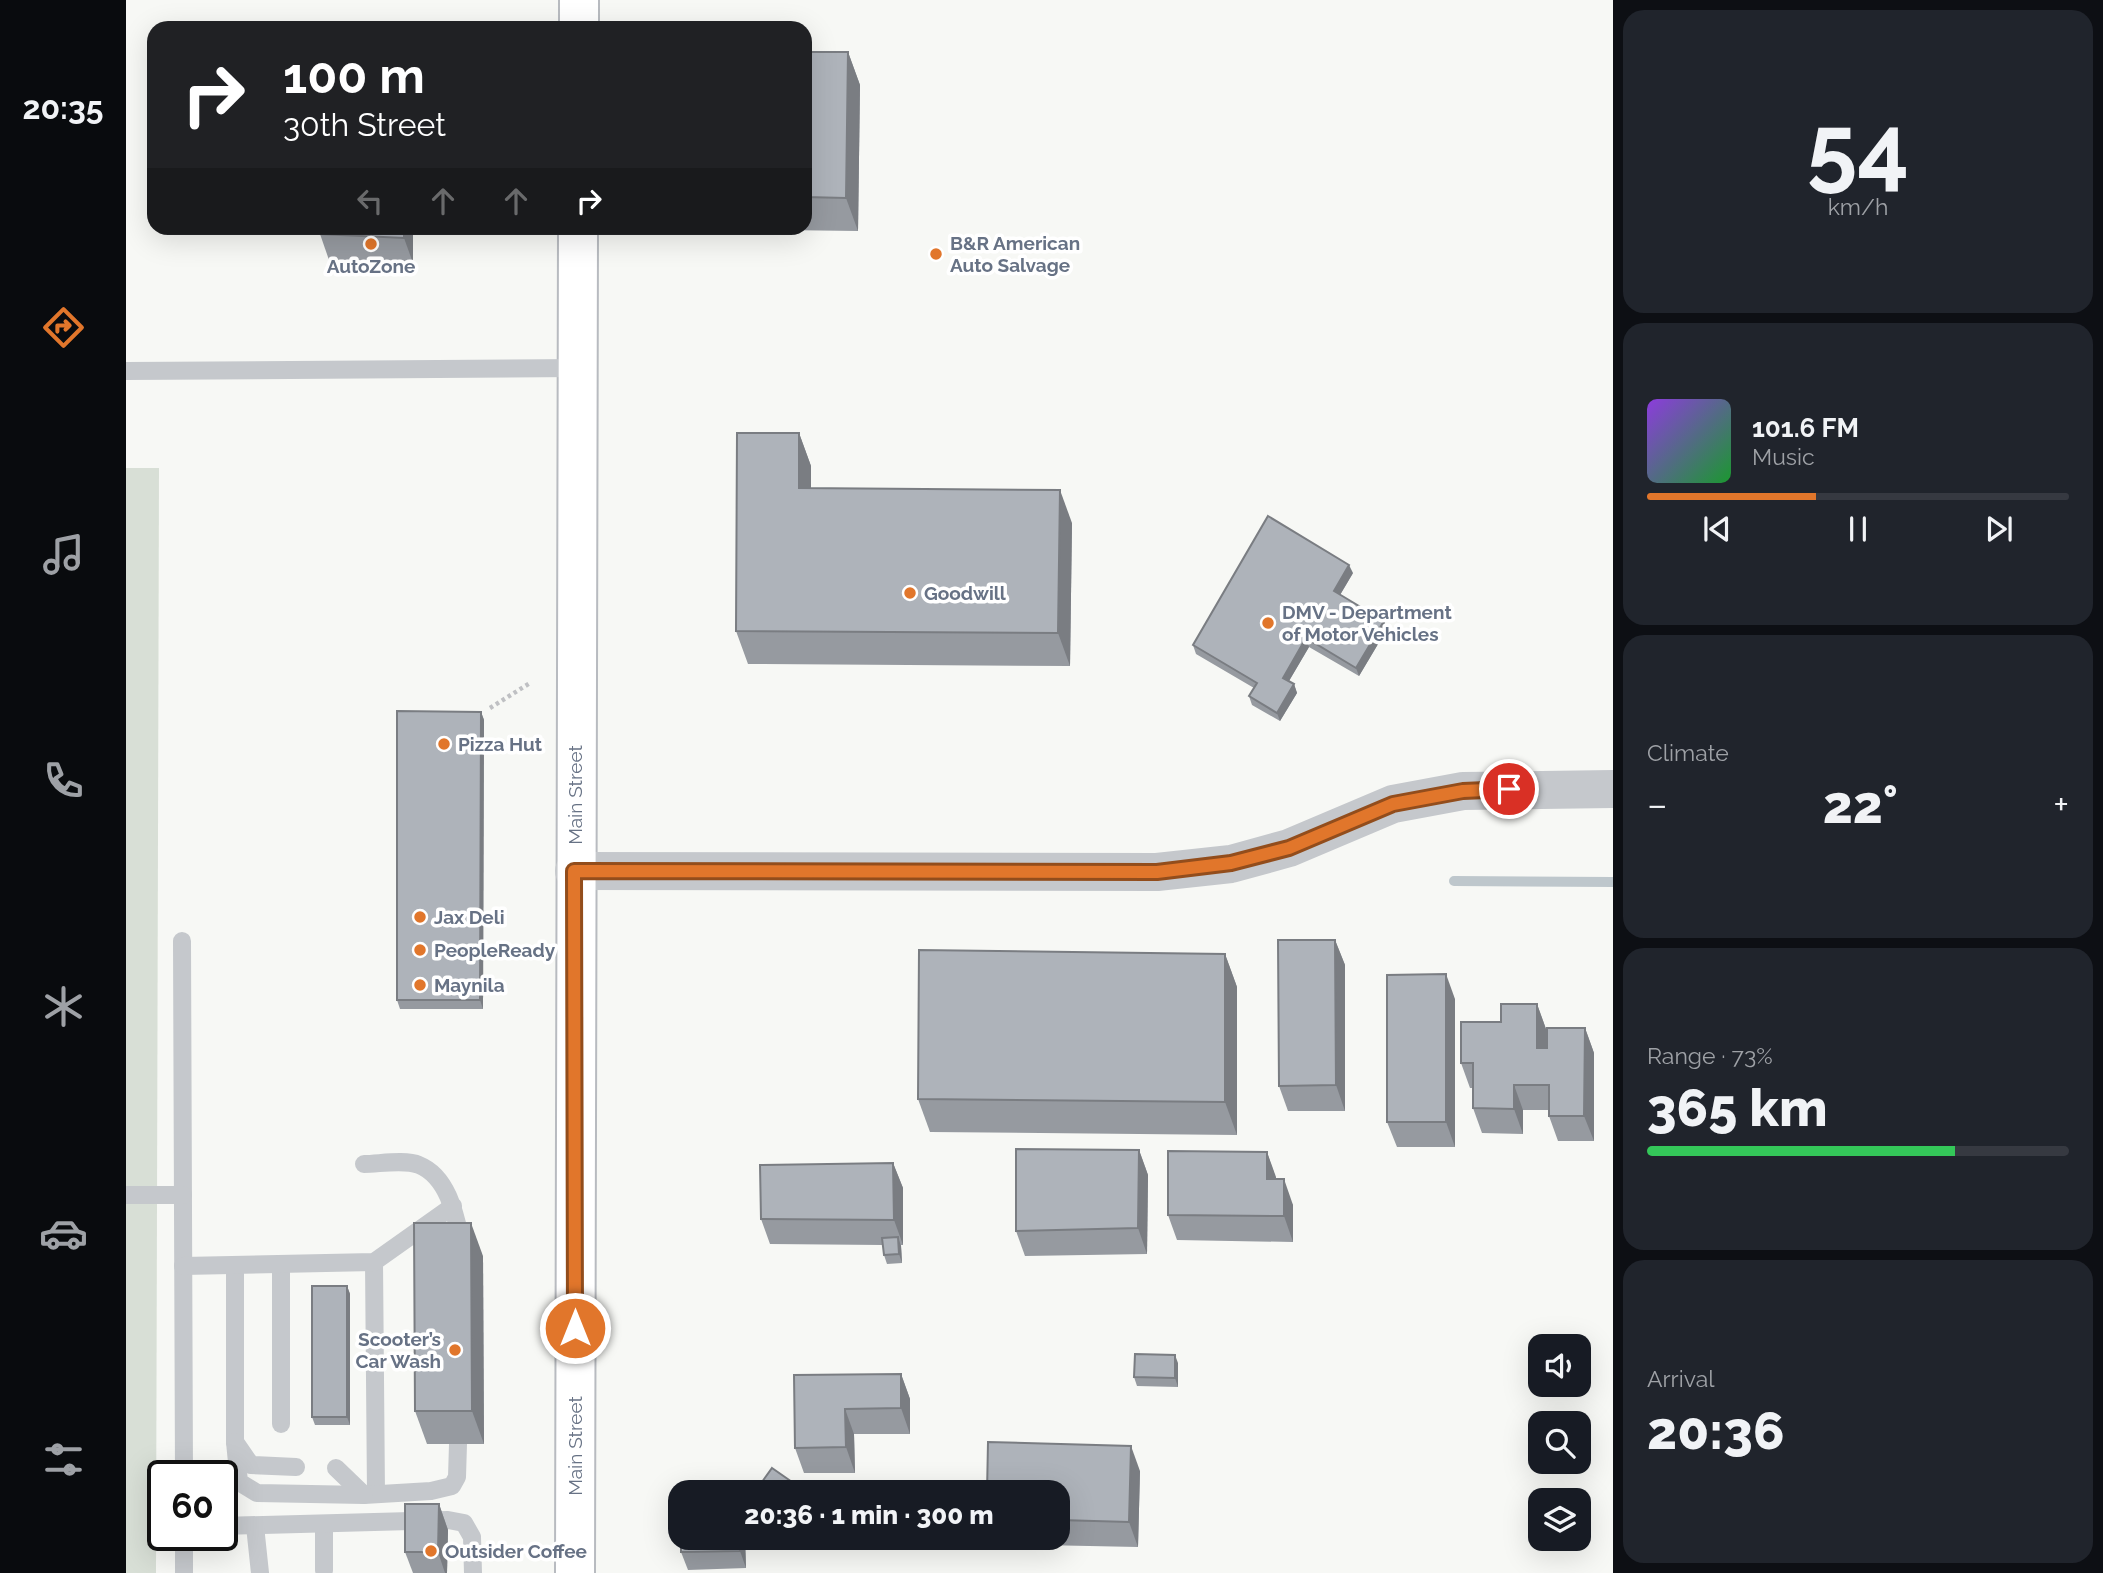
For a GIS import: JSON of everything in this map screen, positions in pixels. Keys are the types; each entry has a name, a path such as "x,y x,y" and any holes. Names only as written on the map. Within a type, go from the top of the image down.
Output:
{"main road":[{"path":"579,0 579,21"},
{"name":"Main Street","path":"575,1573 574,871 578,235"}],"street":[{"path":"574,871 1157,872 1242,860 1289,848 1393,804 1463,791 1613,789"}],"lane":[{"path":"126,370 578,368"},
{"path":"182,941 184,1460"},
{"path":"364,1164 418,1164 431,1173 453,1206 464,1256"},
{"path":"126,1195 183,1195"},
{"path":"183,1266 374,1262 453,1206"},
{"path":"370,1494 374,1262"},
{"path":"281,1264 281,1424"},
{"path":"235,1265 234,1442 239,1482 257,1493 370,1494 431,1491 452,1486 457,1477 458,1444"},
{"path":"234,1442 251,1465 296,1467"},
{"path":"336,1468 370,1494"},
{"path":"238,1526 448,1520 464,1523 472,1537 473,1573"},
{"path":"324,1524 324,1570"},
{"path":"255,1526 260,1573"},
{"path":"184,1551 184,1573"}],"path":[{"path":"490,709 530,683"}],"shaded area":[{"path":"126,468 159,468 156,1460 147,1460 147,1551 156,1551 156,1573 126,1573"}],"building":[{"path":"812,52 848,52 846,198 812,197"},
{"path":"341,235 404,235 404,238"},
{"name":"Goodwill","path":"737,433 799,433 799,488 1060,490 1058,633 736,631"},
{"name":"DMV - Department of Motor Vehicles","path":"1268,516 1349,565 1334,591 1384,621 1356,668 1306,638 1283,678 1294,684 1277,713 1249,696 1257,683 1193,645"},
{"path":"397,711 481,712 480,1000 397,1000"},
{"path":"1278,940 1335,940 1336,1085 1279,1086"},
{"path":"919,950 1225,954 1225,1102 918,1099"},
{"path":"1446,974 1446,1122 1387,1122 1387,975"},
{"path":"1501,1004 1537,1004 1537,1048 1547,1048 1547,1028 1585,1028 1584,1116 1549,1116 1549,1085 1514,1085 1514,1109 1473,1108 1473,1063 1461,1063 1461,1022 1501,1022"},
{"path":"1016,1149 1139,1150 1138,1228 1016,1231"},
{"path":"1168,1151 1267,1152 1267,1179 1284,1179 1284,1216 1168,1215"},
{"path":"893,1163 894,1220 761,1219 760,1165"},
{"name":"Scooter’s Car Wash","path":"414,1223 471,1223 472,1411 415,1411"},
{"path":"898,1237 899,1254 884,1255 882,1238"},
{"path":"312,1286 347,1286 347,1417 312,1417"},
{"path":"1135,1354 1175,1355 1175,1378 1134,1377"},
{"path":"901,1374 901,1408 845,1409 846,1447 795,1448 794,1375"},
{"path":"988,1442 1131,1446 1129,1522 1070,1520 1070,1480 987,1480"},
{"path":"772,1468 789,1480 763,1480"},
{"path":"405,1504 439,1504 438,1552 405,1552"},
{"path":"681,1550 740,1551 681,1552"}],"waterway":[{"path":"1454,881 1613,882"}],"place":[{"name":"AutoZone","path":"371,244"},
{"name":"B&R American Auto Salvage","path":"936,254"},
{"name":"Goodwill","path":"910,593"},
{"name":"DMV - Department of Motor Vehicles","path":"1268,623"},
{"name":"Pizza Hut","path":"444,744"},
{"name":"Jax Deli","path":"420,917"},
{"name":"PeopleReady","path":"420,950"},
{"name":"Maynila","path":"420,985"},
{"name":"Scooter’s Car Wash","path":"455,1350"},
{"name":"Outsider Coffee","path":"431,1551"}],"route":[{"path":"575,1328 574,871 1157,872 1231,863 1289,848 1393,804 1463,791 1509,789"}]}
